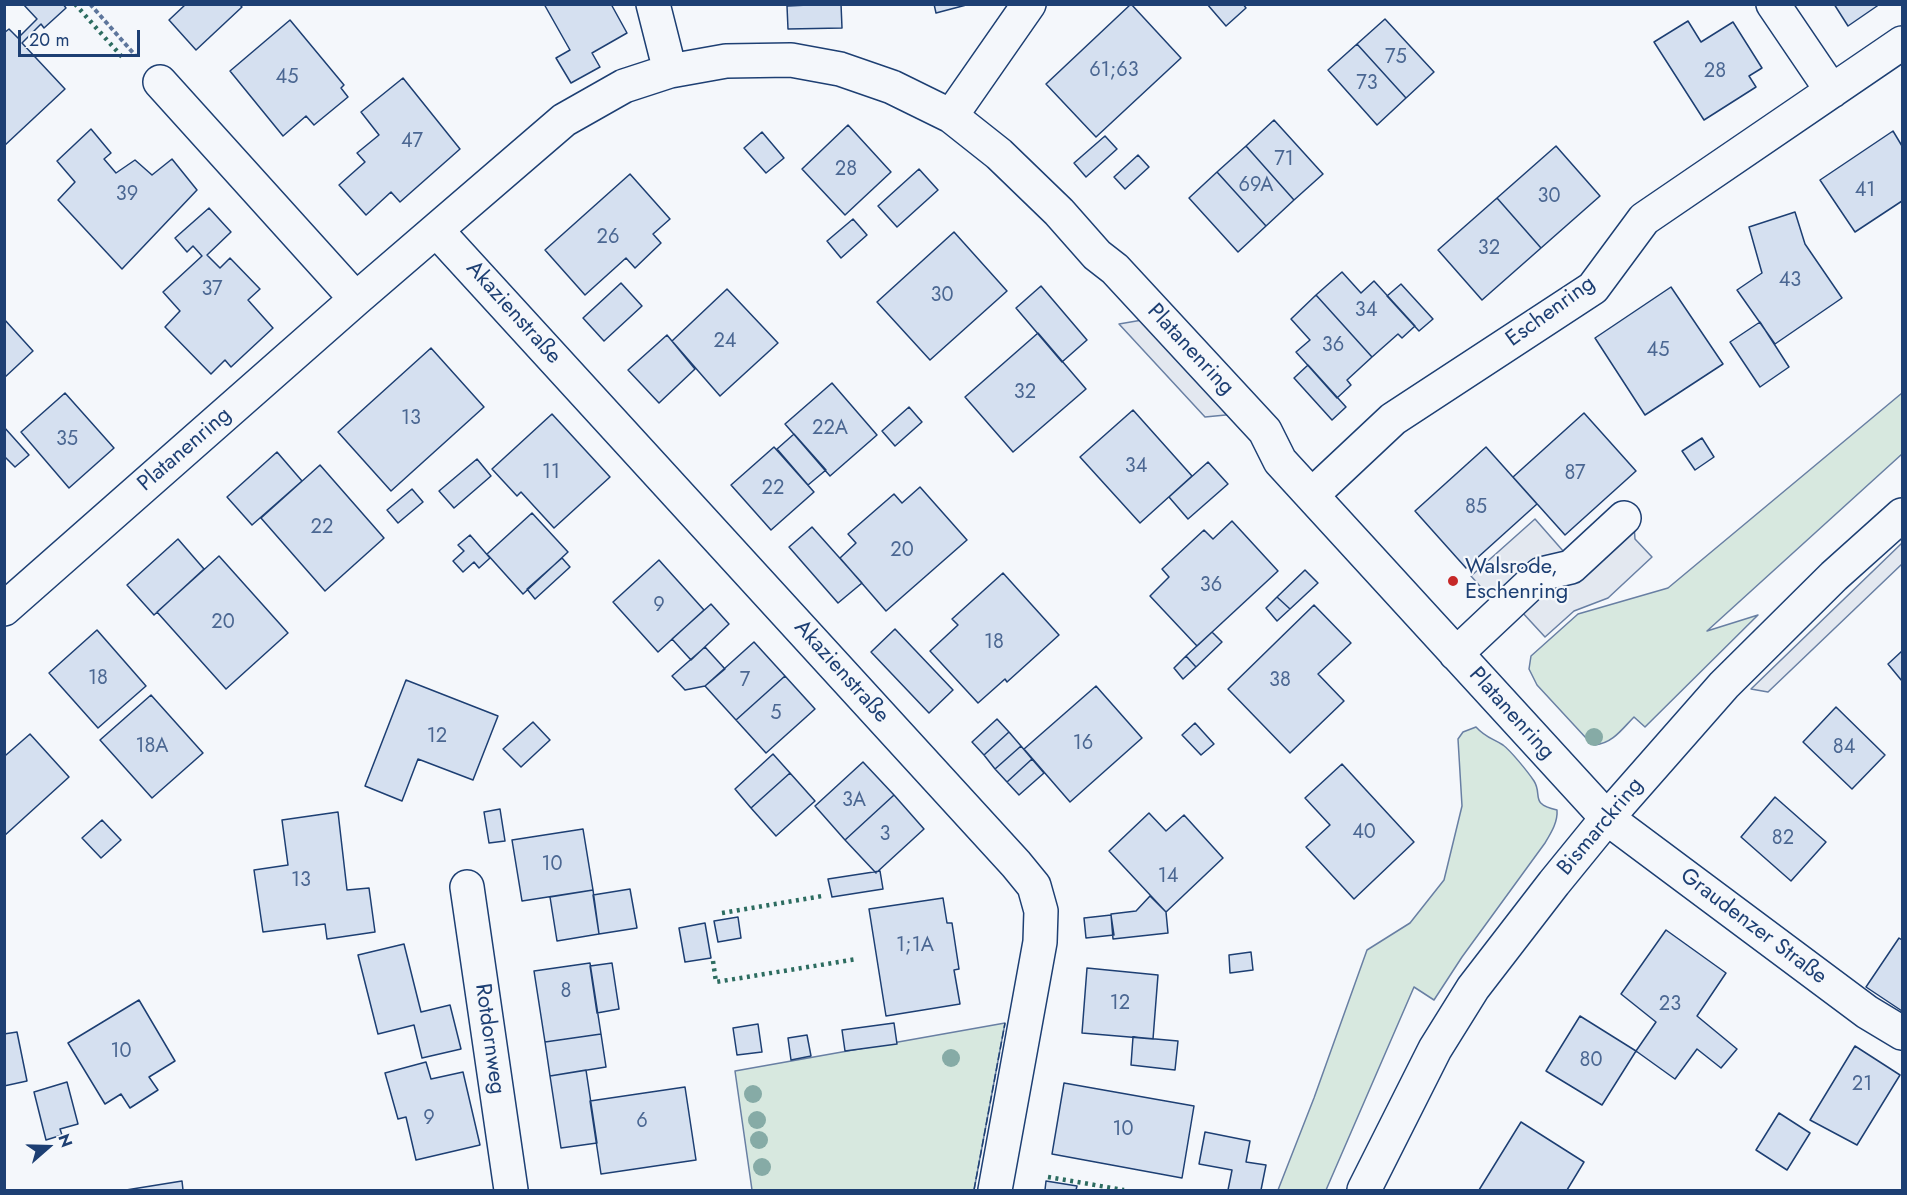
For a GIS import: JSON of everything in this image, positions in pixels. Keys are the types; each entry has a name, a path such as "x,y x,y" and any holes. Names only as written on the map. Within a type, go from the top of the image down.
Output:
{"street":[{"path":"652,4 669,71"},
{"path":"951,116 1029,4"},
{"path":"1773,4 1832,91"},
{"name":"Eschenring","path":"1312,495 1393,419 1593,288 1644,219 1902,43"},
{"name":"Platanenring","path":"8,600 564,120 624,86 669,71 726,61 791,60 840,69 892,87 951,116 999,154 1059,212 1097,255 1122,277 1265,431 1280,461 1607,818"},
{"path":"160,82 356,299"},
{"name":"Akazienstraße","path":"437,231 992,837 1034,886 1041,911 1040,942 995,1191"},
{"name":"Bismarckring","path":"1364,1191 1436,1049 1473,988 1607,818 1724,685 1834,576 1902,515"},
{"path":"1456,654 1541,574 1571,567 1624,518"},
{"name":"Graudenzer Straße","path":"1607,818 1867,1012 1902,1033"},
{"name":"Rotdornweg","path":"467,887 511,1191"}],"path":[{"path":"90,4 160,82"}],"shaded area":[{"path":"1148,319 1236,414 1205,417 1119,324"},
{"path":"1902,393 1902,454 1707,631 1758,615 1645,727 1634,717 1617,735 1601,744 1595,745 1586,738 1537,685 1529,669 1531,656 1578,614 1668,588"},
{"path":"1535,519 1564,552 1634,526 1635,539 1652,557 1608,598 1574,611 1545,637 1521,611 1494,602 1471,576"},
{"path":"1902,543 1902,564 1768,692 1751,689"},
{"path":"1476,727 1486,736 1503,745 1524,767 1534,781 1540,802 1548,808 1557,810 1554,827 1434,1000 1414,987 1326,1190 1278,1190 1367,950 1410,923 1444,880 1462,806 1458,739 1463,732"},
{"path":"1005,1023 974,1190 752,1190 735,1071"}],"building":[{"path":"23,4 63,4 66,8 44,28 41,24 22,43 65,89 4,146 4,33 9,29 18,38 37,19"},
{"path":"186,4 239,4 242,7 196,50 169,20"},
{"path":"544,4 611,4 627,33 592,53 600,67 571,83 556,58 570,50"},
{"path":"841,4 842,28 788,29 787,6"},
{"path":"934,4 970,4 936,13"},
{"path":"1131,4 1181,58 1096,137 1046,84"},
{"path":"1207,4 1243,4 1246,8 1226,26"},
{"path":"1834,4 1880,4 1848,26"},
{"path":"1385,19 1434,72 1406,98 1357,44"},
{"path":"290,20 344,85 341,88 348,97 314,125 306,116 283,136 230,71"},
{"path":"1688,21 1701,42 1733,22 1762,68 1749,76 1756,87 1704,120 1654,42"},
{"path":"1357,44 1406,98 1377,125 1328,70"},
{"path":"403,78 460,149 400,202 391,192 366,215 339,185 365,162 357,153 379,135 361,112"},
{"path":"1274,120 1323,174 1294,200 1246,146"},
{"path":"848,125 891,172 845,215 802,169"},
{"path":"91,129 111,153 104,159 116,173 135,160 152,175 172,159 197,190 122,269 58,200 75,182 57,161"},
{"path":"1893,131 1902,146 1902,201 1855,232 1820,180"},
{"path":"762,132 784,158 766,173 744,148"},
{"path":"1105,136 1117,149 1086,177 1074,163"},
{"path":"1246,146 1294,200 1266,226 1217,172"},
{"path":"1556,146 1600,196 1541,248 1497,198"},
{"path":"1138,155 1149,167 1125,189 1114,177"},
{"path":"919,169 938,190 897,227 878,206"},
{"path":"1217,172 1266,226 1238,252 1189,198"},
{"path":"630,174 670,219 653,234 661,243 635,268 626,258 585,295 545,250"},
{"path":"1497,198 1541,248 1482,300 1438,250"},
{"path":"209,208 231,232 207,255 220,268 230,258 260,289 248,300 273,328 231,367 225,360 211,374 165,327 180,311 163,292 202,256 193,246 187,252 175,238"},
{"path":"1795,212 1805,244 1842,298 1775,344 1737,290 1762,273 1749,227"},
{"path":"853,219 867,235 841,258 827,241"},
{"path":"954,232 1007,291 930,360 877,302"},
{"path":"1342,272 1361,293 1374,281 1415,326 1402,338 1398,334 1372,357 1316,295"},
{"path":"621,283 642,306 604,341 583,318"},
{"path":"1401,284 1433,319 1419,331 1387,296"},
{"path":"1041,286 1087,340 1062,362 1016,308"},
{"path":"1671,287 1723,364 1645,415 1595,338"},
{"path":"727,289 778,343 720,396 672,341"},
{"path":"1316,295 1372,357 1347,380 1351,385 1337,398 1296,352 1310,340 1291,319"},
{"path":"4,319 33,351 4,378"},
{"path":"1760,322 1789,367 1760,387 1730,342"},
{"path":"1038,333 1086,389 1013,452 965,397"},
{"path":"667,335 695,369 659,403 628,370"},
{"path":"431,348 484,407 391,491 338,432"},
{"path":"1308,365 1346,407 1332,420 1294,378"},
{"path":"832,383 877,435 830,476 785,424"},
{"path":"65,393 114,448 69,488 21,432"},
{"path":"909,407 922,422 895,446 882,431"},
{"path":"1133,410 1192,476 1140,523 1080,457"},
{"path":"1584,413 1636,471 1565,535 1513,477"},
{"path":"552,414 610,477 554,528 521,492 517,496 492,469"},
{"path":"4,427 29,455 15,467 4,456"},
{"path":"794,434 826,470 808,485 777,449"},
{"path":"1702,438 1714,457 1695,470 1682,451"},
{"path":"774,447 814,492 771,530 731,485"},
{"path":"1486,447 1537,504 1466,568 1415,511"},
{"path":"277,452 302,481 252,525 227,497"},
{"path":"477,459 491,476 454,508 439,491"},
{"path":"1208,462 1228,484 1188,519 1169,497"},
{"path":"320,465 384,538 325,591 261,518"},
{"path":"920,487 967,540 886,611 840,558 856,543 848,534 894,494 902,503"},
{"path":"412,489 423,502 398,523 387,510"},
{"path":"532,513 568,552 523,594 487,554"},
{"path":"1232,521 1278,571 1197,646 1150,596 1169,577 1162,569 1204,530 1213,539"},
{"path":"812,527 862,583 838,603 789,547"},
{"path":"470,535 490,558 479,568 474,562 463,572 453,561 464,551 458,545"},
{"path":"178,539 204,569 154,615 127,585"},
{"path":"219,556 288,633 226,689 157,612"},
{"path":"562,558 570,567 535,599 527,589"},
{"path":"659,560 704,610 658,652 613,602"},
{"path":"1305,570 1318,583 1290,609 1277,597"},
{"path":"1003,573 1059,635 1007,682 1005,679 978,703 930,651 958,625 952,619"},
{"path":"1277,597 1290,609 1277,621 1266,608"},
{"path":"711,604 729,624 691,660 672,639"},
{"path":"1314,605 1351,643 1318,674 1344,701 1290,753 1228,689"},
{"path":"895,629 953,690 929,713 871,652"},
{"path":"97,630 146,686 98,728 49,673"},
{"path":"1212,632 1222,642 1196,667 1186,656"},
{"path":"754,642 785,676 736,720 705,686"},
{"path":"705,647 725,669 705,686 685,690 672,676"},
{"path":"1902,651 1902,681 1888,664"},
{"path":"1186,656 1196,667 1183,679 1174,668"},
{"path":"785,676 815,709 766,753 736,720"},
{"path":"406,680 498,716 473,780 418,759 402,801 365,786"},
{"path":"1096,686 1142,738 1070,802 1024,749"},
{"path":"151,695 203,753 152,798 100,740"},
{"path":"1836,707 1885,755 1852,789 1803,742"},
{"path":"997,719 1009,732 984,755 972,742"},
{"path":"533,722 550,740 521,767 503,749"},
{"path":"1195,723 1214,744 1201,755 1182,735"},
{"path":"1009,732 1021,746 995,769 984,755"},
{"path":"30,734 69,777 4,836 4,753 6,755"},
{"path":"1021,746 1032,759 1007,782 995,769"},
{"path":"773,754 790,773 751,808 735,789"},
{"path":"1032,759 1044,773 1019,795 1007,782"},
{"path":"863,762 894,795 845,840 815,806"},
{"path":"1342,764 1414,842 1354,899 1306,847 1330,825 1305,798"},
{"path":"790,773 815,801 776,836 751,808"},
{"path":"894,795 924,829 876,873 845,840"},
{"path":"1775,797 1826,842 1791,881 1741,837"},
{"path":"500,809 505,841 489,843 484,812"},
{"path":"338,812 347,890 369,888 375,932 327,939 325,924 263,932 254,870 288,865 282,820"},
{"path":"1149,813 1166,831 1184,815 1223,858 1166,912 1109,851"},
{"path":"102,820 121,840 101,858 82,838"},
{"path":"583,829 593,890 522,901 512,840"},
{"path":"880,871 883,889 832,897 828,879"},
{"path":"630,889 637,928 599,934 593,895"},
{"path":"593,890 599,934 557,941 550,897"},
{"path":"1150,896 1166,912 1168,933 1113,939 1111,914 1136,911"},
{"path":"943,898 947,923 952,923 959,969 954,970 960,1004 886,1016 869,909"},
{"path":"1111,915 1114,935 1086,938 1084,918"},
{"path":"738,917 741,938 718,942 714,921"},
{"path":"705,923 711,958 685,962 679,928"},
{"path":"1666,930 1726,973 1697,1016 1737,1049 1721,1068 1697,1049 1675,1079 1636,1051 1656,1022 1621,994"},
{"path":"1899,938 1902,940 1902,1011 1866,987"},
{"path":"404,944 421,1012 450,1005 461,1049 422,1058 414,1025 378,1034 358,955"},
{"path":"1251,952 1253,970 1230,973 1229,955"},
{"path":"590,963 601,1034 545,1042 534,971"},
{"path":"612,963 619,1009 597,1013 590,966"},
{"path":"1087,968 1158,975 1153,1039 1082,1033"},
{"path":"139,1000 175,1061 149,1077 158,1090 130,1108 121,1094 105,1104 68,1043"},
{"path":"1580,1016 1636,1051 1602,1105 1546,1071"},
{"path":"894,1023 897,1044 845,1051 842,1030"},
{"path":"758,1024 762,1052 737,1055 733,1028"},
{"path":"17,1032 27,1081 4,1086 4,1034"},
{"path":"601,1034 606,1067 550,1076 545,1042"},
{"path":"807,1035 811,1056 791,1060 788,1038"},
{"path":"1133,1037 1178,1041 1175,1070 1131,1065"},
{"path":"1855,1046 1900,1075 1857,1145 1810,1120"},
{"path":"426,1062 431,1079 463,1072 480,1145 416,1160 406,1117 398,1119 385,1073"},
{"path":"586,1070 597,1143 561,1148 550,1076"},
{"path":"67,1082 78,1124 60,1129 62,1135 46,1140 34,1092"},
{"path":"1064,1083 1194,1106 1182,1178 1052,1154"},
{"path":"685,1087 696,1160 601,1174 590,1101"},
{"path":"1779,1113 1810,1133 1787,1170 1756,1150"},
{"path":"1521,1122 1584,1162 1567,1190 1479,1190"},
{"path":"1205,1132 1250,1141 1246,1162 1266,1165 1261,1190 1228,1190 1232,1170 1199,1164"},
{"path":"182,1181 183,1190 126,1190"},
{"path":"1046,1181 1077,1186 1076,1190 1045,1190"}],"hedge":[{"path":"75,4 123,58"},
{"path":"722,913 822,896"},
{"path":"713,961 716,982 857,959"},
{"path":"1048,1177 1124,1190"}],"fence":[{"path":"974,1190 1005,1023"}],"place":[{"name":"Walsrode, Eschenring","path":"1453,581"}]}
